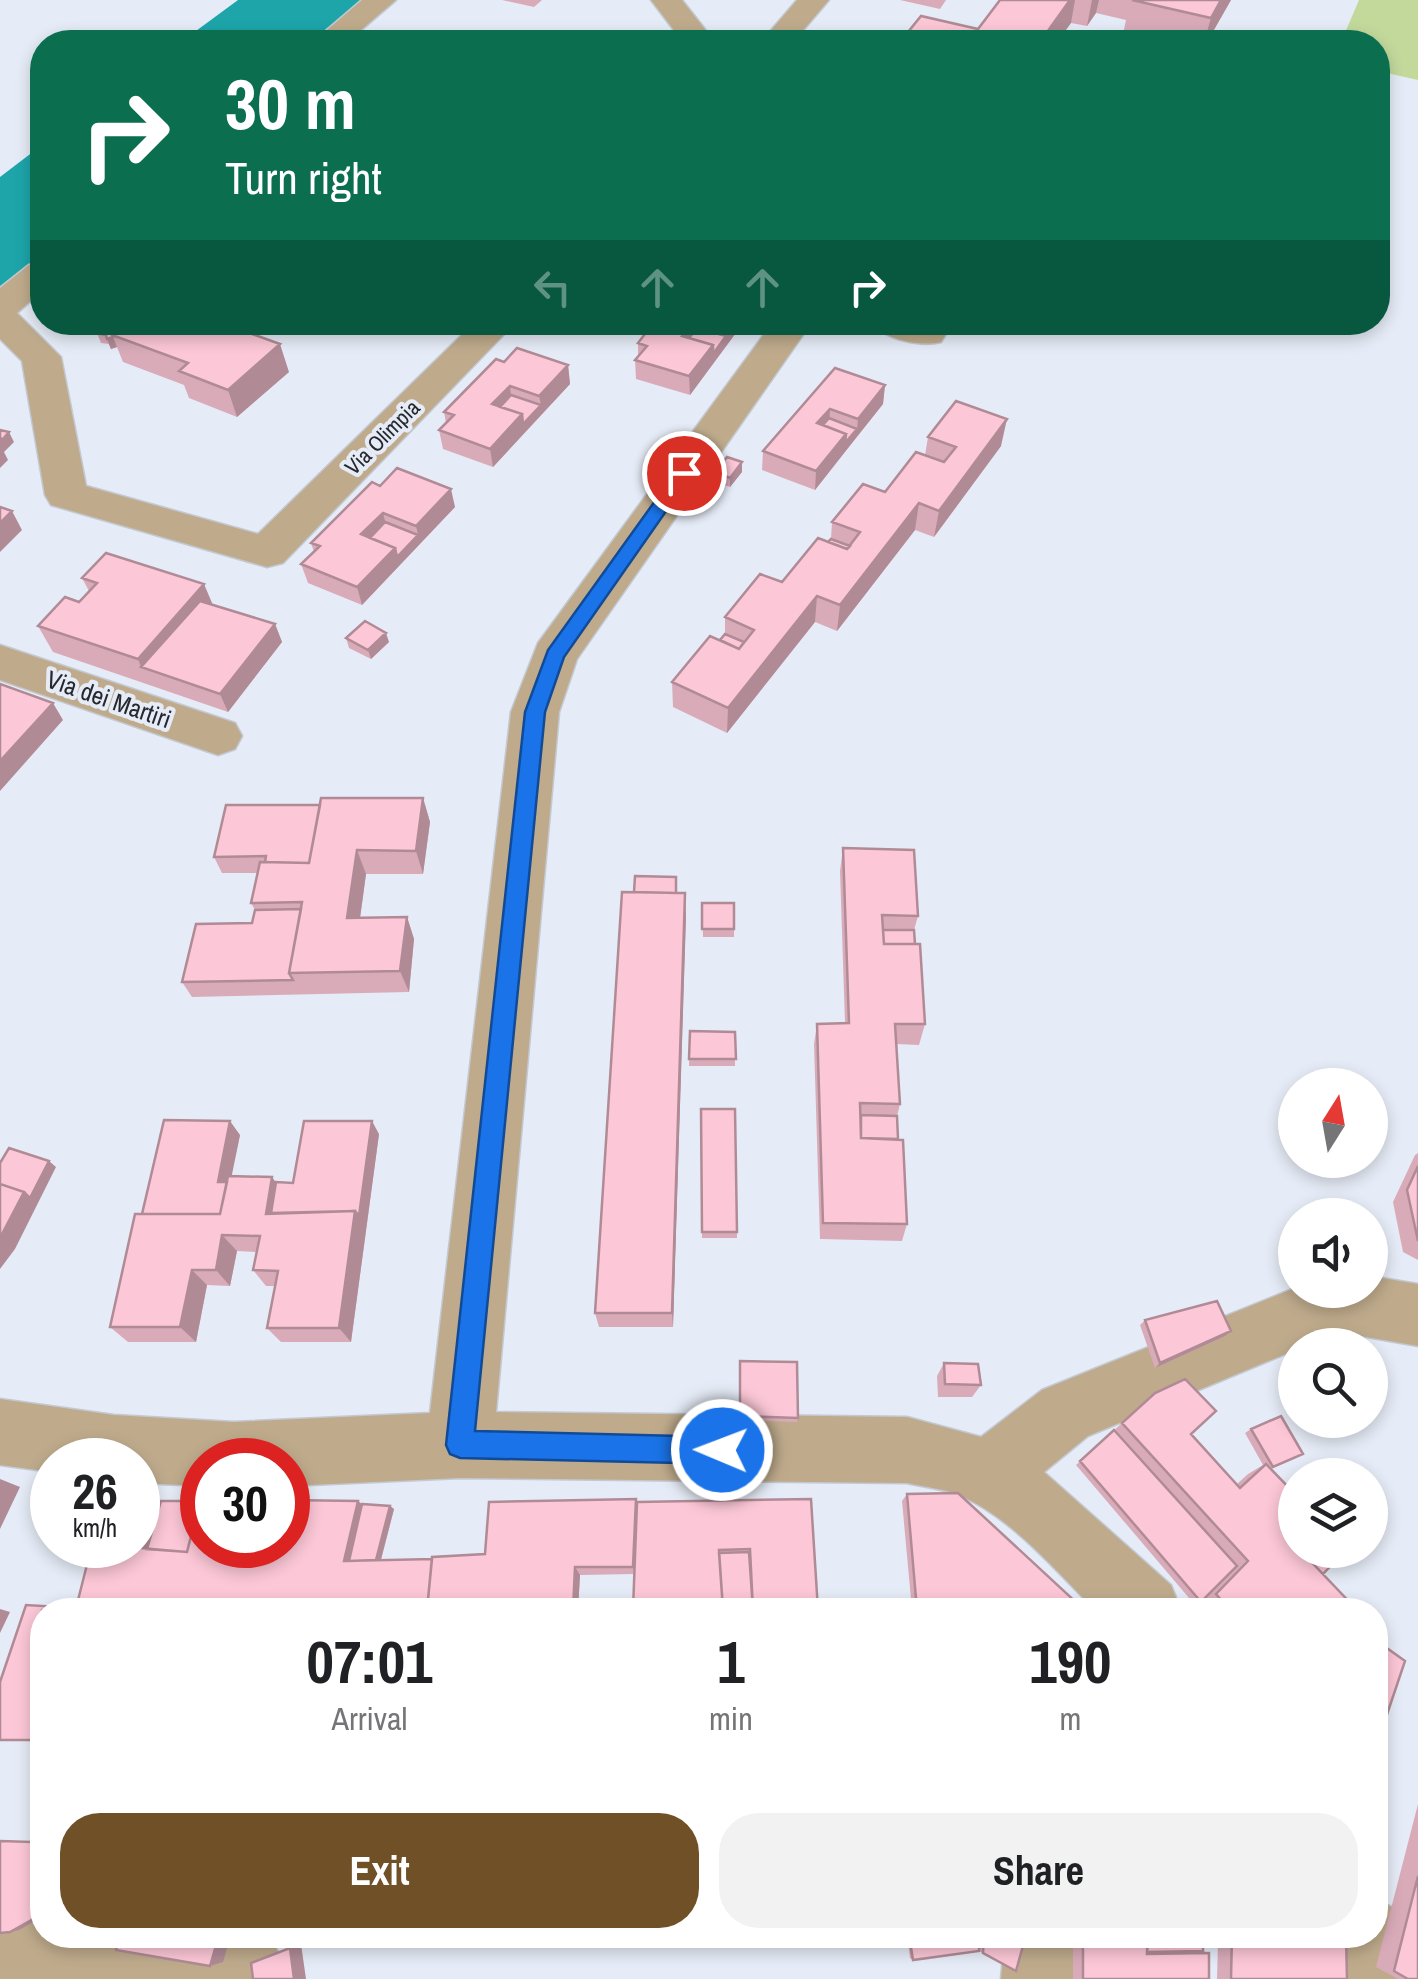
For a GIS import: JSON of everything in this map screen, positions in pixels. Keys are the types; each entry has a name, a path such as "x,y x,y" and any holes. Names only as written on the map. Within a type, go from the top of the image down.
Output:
{"street":[{"path":"343,30 381,0"},
{"path":"666,0 690,30"},
{"path":"787,30 814,0"},
{"path":"0,307 30,283"},
{"name":"Via Olimpia","path":"0,318 41,357 66,496 267,552 483,335"},
{"path":"460,1445 530,750 543,683 574,624 784,335"},
{"name":"Via dei Martiri","path":"0,662 218,736"},
{"path":"988,1474 1065,1413 1338,1300 1418,1315"},
{"path":"0,1432 114,1448 234,1454 460,1445 907,1450 952,1459 988,1474 1020,1496 1133,1598"},
{"path":"1040,1979 1043,1948"},
{"path":"1365,1948 1368,1979"},
{"path":"0,1954 246,1971"}],"green space":[{"path":"1359,0 1418,0 1418,80 1390,74 1390,30 1346,30"}],"water":[{"path":"238,0 363,0 325,30 197,30"},
{"path":"30,154 30,265 0,289 0,177"}],"building":[{"path":"1000,0 1070,0 1049,30 910,30 921,16 978,29"},
{"path":"1132,0 1221,0 1211,18"},
{"path":"112,335 255,335 280,344 228,390 179,371 188,363"},
{"path":"644,335 683,335 713,345 689,376 635,360 647,346 638,343"},
{"path":"726,336 713,354 713,345 689,338"},
{"path":"517,348 568,365 539,396 510,386 492,404 522,414 490,449 439,430 454,415 444,412 496,359 504,362"},
{"path":"835,368 885,385 858,419 830,409 817,423 846,434 816,471 763,451"},
{"path":"511,395 541,405 523,424 522,414 500,407"},
{"path":"956,401 1007,419 939,511 919,503 840,605 817,596 728,708 672,682 710,636 739,649 754,630 725,617 760,574 782,582 818,538 847,549 860,532 832,522 863,484 885,492 916,452 944,462 956,447 928,437"},
{"path":"829,418 857,429 845,443 846,434 823,425"},
{"path":"727,457 742,462 730,478 715,472"},
{"path":"397,468 451,489 416,526 383,513 361,534 395,548 357,587 301,564 320,546 311,543 372,482 380,486"},
{"path":"0,507 12,511 0,523"},
{"path":"385,522 418,535 397,557 395,548 370,538"},
{"path":"831,539 850,546 847,549 828,542"},
{"path":"106,553 204,584 138,659 38,626 65,597 79,602 97,583 82,578"},
{"path":"200,601 275,624 220,694 141,667"},
{"path":"365,621 386,633 368,650 346,638"},
{"path":"725,634 744,642 739,649 720,640"},
{"path":"0,684 53,703 0,761"},
{"path":"321,798 423,798 416,851 357,850 347,918 407,917 400,971 289,973 302,902 251,903 260,862 309,863"},
{"path":"226,805 320,805 309,863 265,862 266,856 214,857"},
{"path":"843,848 914,850 918,916 882,915 884,944 920,944 925,1024 895,1024 900,1104 860,1103 861,1138 903,1140 907,1224 823,1223 817,1024 849,1023"},
{"path":"635,876 676,877 676,893 634,892"},
{"path":"622,892 685,893 672,1313 595,1313"},
{"path":"702,903 734,903 734,929 702,929"},
{"path":"301,909 289,973 293,980 182,982 196,924 252,923 255,910"},
{"path":"883,930 914,930 915,944 884,944"},
{"path":"690,1031 735,1032 736,1059 689,1059"},
{"path":"701,1109 735,1109 737,1232 702,1232"},
{"path":"861,1115 897,1116 898,1139 861,1138"},
{"path":"164,1120 230,1121 218,1182 227,1182 220,1214 142,1214"},
{"path":"304,1121 372,1121 359,1216 355,1211 271,1213 276,1182 293,1183"},
{"path":"9,1148 49,1161 30,1198 0,1184 0,1163"},
{"path":"1418,1166 1418,1241 1407,1190"},
{"path":"228,1176 272,1177 266,1214 355,1211 339,1328 267,1328 278,1271 253,1270 260,1236 222,1235 216,1270 192,1270 180,1327 110,1327 135,1214 220,1214"},
{"path":"0,1184 24,1192 0,1238"},
{"path":"1217,1301 1231,1331 1160,1363 1145,1320"},
{"path":"740,1361 797,1362 798,1418 740,1416"},
{"path":"944,1363 978,1364 981,1385 945,1384"},
{"path":"1185,1379 1216,1411 1191,1434 1240,1488 1266,1464 1278,1476 1278,1568 1317,1568 1346,1598 1220,1598 1216,1594 1248,1561 1122,1423 1155,1393"},
{"path":"1278,1417 1278,1438 1294,1438 1303,1454 1278,1458 1278,1465 1273,1467 1251,1429"},
{"path":"1114,1430 1237,1566 1205,1598 1198,1598 1080,1461"},
{"path":"958,1493 1072,1598 916,1598 907,1494"},
{"path":"636,1499 633,1567 575,1567 574,1598 428,1598 432,1557 485,1554 489,1502"},
{"path":"811,1499 817,1598 752,1598 750,1549 719,1550 722,1598 633,1598 637,1502"},
{"path":"310,1500 358,1501 344,1561 432,1559 428,1598 79,1598 86,1568 160,1568 160,1550 180,1551 180,1568 310,1568"},
{"path":"161,1501 180,1501 180,1551 160,1550"},
{"path":"362,1504 390,1506 376,1560 349,1561"},
{"path":"749,1552 752,1598 722,1598 719,1553"},
{"path":"26,1605 30,1605 30,1740 0,1740 0,1682"},
{"path":"1388,1649 1405,1661 1388,1711"},
{"path":"0,1841 30,1842 30,1921 0,1933"},
{"path":"1418,1876 1418,1979 1408,1979 1394,1971"},
{"path":"117,1948 215,1948 210,1966"},
{"path":"290,1948 294,1979 253,1979 251,1963"},
{"path":"911,1948 979,1948 979,1951 913,1960"},
{"path":"983,1948 1022,1948 1016,1971 983,1953"},
{"path":"1147,1948 1147,1954 1209,1953 1209,1979 1083,1979 1083,1950"},
{"path":"1147,1948 1203,1948 1203,1951 1147,1952"},
{"path":"1232,1948 1346,1948 1347,1979 1231,1979"}],"route":[{"path":"684,473 574,624 555,655 535,712 460,1445 722,1450"}]}
